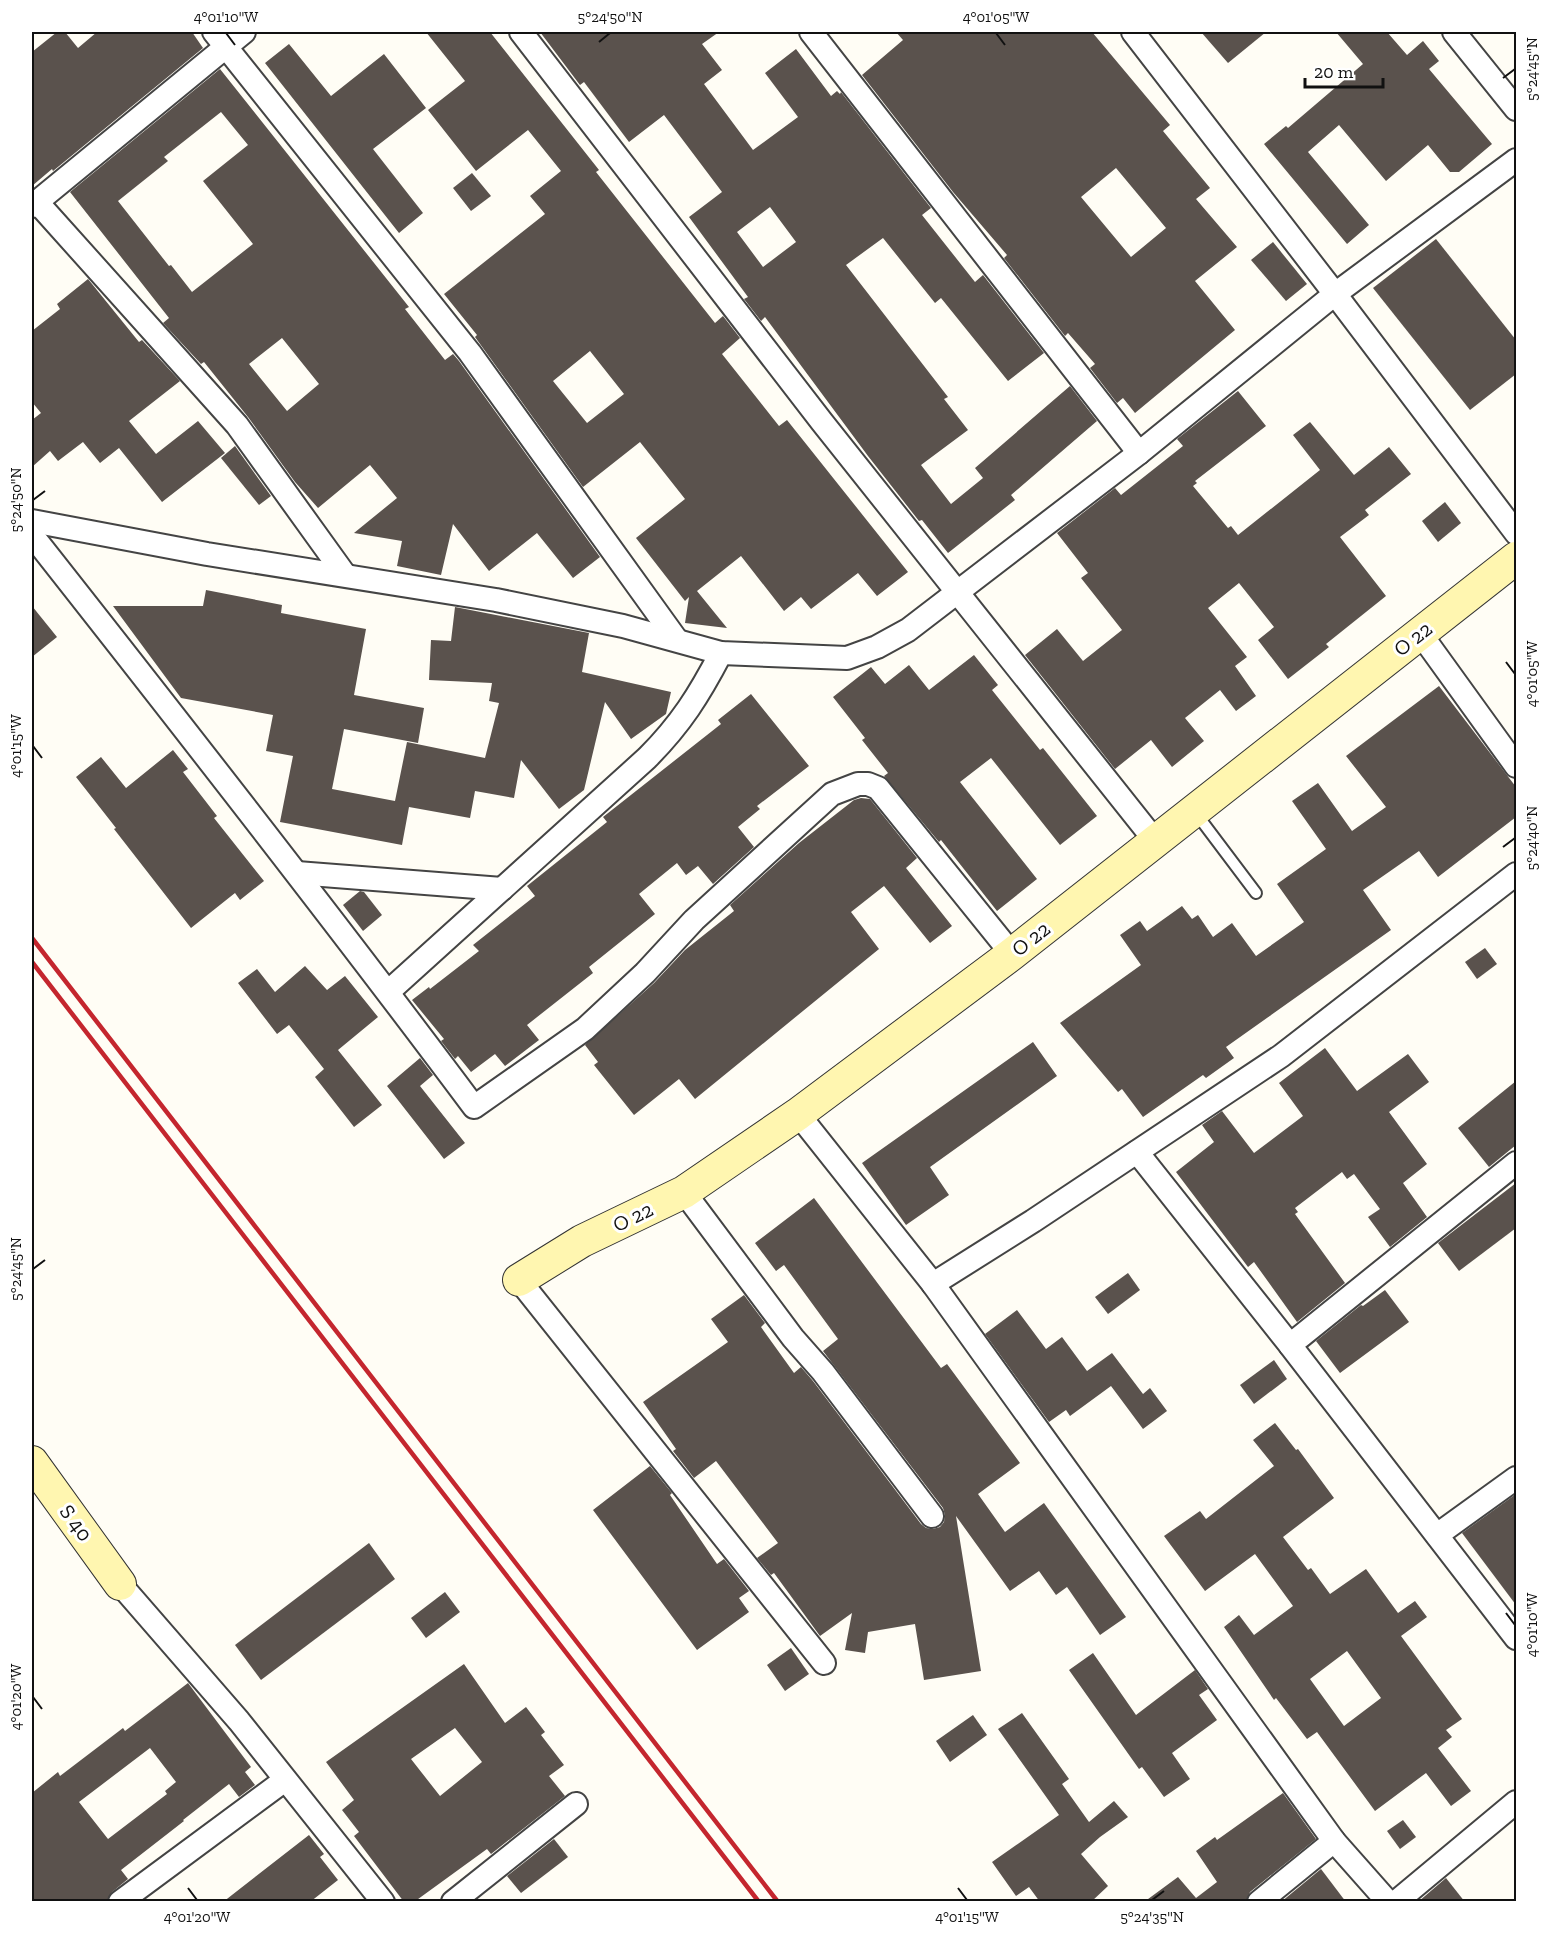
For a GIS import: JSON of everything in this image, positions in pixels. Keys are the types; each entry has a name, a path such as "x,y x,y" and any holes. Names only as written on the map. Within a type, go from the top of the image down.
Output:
{"street":[{"path":"244,32 220,39 34,204 237,425 345,575"},
{"path":"521,32 814,412 1156,842"},
{"path":"811,32 1139,453"},
{"path":"1133,32 1516,533"},
{"path":"1454,32 1516,109"},
{"path":"220,39 470,353 676,639"},
{"path":"32,521 207,554 507,602 623,626 721,653 847,658 877,647 908,630 1139,453 1335,294 1516,160"},
{"path":"32,535 297,873 474,1107 585,1029 645,973 694,920 790,831 832,794 858,783 878,788 1012,954"},
{"name":"O 22","path":"519,1280 582,1241 684,1192 798,1114 1012,954 1516,558"},
{"path":"1420,633 1516,766"},
{"path":"388,992 663,742 682,720 700,693 721,653"},
{"path":"297,873 502,889"},
{"path":"933,1284 1281,1056 1516,874"},
{"path":"798,1114 933,1284 1334,1841 1388,1902"},
{"path":"1137,1152 1290,1345 1516,1638"},
{"path":"1290,1345 1516,1163"},
{"path":"684,1192 793,1338 823,1372 932,1516"},
{"path":"519,1280 824,1663"},
{"name":"S 40","path":"35,1473 120,1584"},
{"path":"1437,1535 1516,1478"},
{"path":"120,1584 239,1721 383,1902"},
{"path":"120,1902 285,1780"},
{"path":"1396,1902 1516,1802"},
{"path":"453,1902 576,1804"},
{"path":"1259,1902 1334,1841"}],"lane":[{"path":"1195,812 1256,893"}],"building":[{"path":"57,32 65,32 78,48 97,32 192,32 203,48 32,186 32,52"},
{"path":"426,32 490,32 599,170 596,172 715,323 723,316 740,338 722,354 779,426 787,420 908,572 877,596 858,573 811,609 801,597 784,611 741,556 697,591 727,628 685,623 689,597 685,601 636,538 685,499 640,442 583,487 475,337 477,335 444,294 545,214 530,196 561,171 528,130 476,171 428,110 465,81","holes":["590,351 624,394 587,423 553,381"]},
{"path":"540,32 719,32 702,44 722,70 704,84 753,150 798,117 765,73 796,49 831,96 837,91 840,94 841,92 931,208 922,215 975,282 983,275 1044,353 1008,381 941,298 935,303 883,238 846,265 948,397 944,399 968,430 921,465 951,504 983,478 975,468 1070,386 1097,421 1011,495 1015,500 948,553 922,520 919,521 868,456 765,317 761,321 744,299 748,297 689,217 722,192 664,115 629,142 584,82 580,85","holes":["770,207 796,242 763,267 737,232"]},
{"path":"896,32 1092,32 1170,125 1163,131 1210,188 1196,199 1237,247 1195,281 1235,330 1135,413 1123,398 1117,403 1090,368 1095,364 1068,333 1065,336 1004,258 1007,255 953,192 862,75 903,40","holes":["1116,168 1166,228 1131,257 1081,197"]},
{"path":"1201,32 1266,32 1228,63"},
{"path":"1336,32 1387,32 1407,55 1423,41 1439,61 1429,69 1492,144 1459,172 1450,172 1428,145 1386,181 1339,125 1308,152 1369,225 1347,244 1264,144 1286,126 1288,128 1363,64"},
{"path":"289,44 331,96 384,54 426,108 373,149 423,213 399,233 265,63"},
{"path":"220,69 409,307 405,309 445,360 453,354 459,361 600,557 573,578 537,533 489,571 453,524 441,575 397,566 402,541 354,533 397,498 370,465 318,508 295,482 248,417 204,362 201,364 163,323 169,318 70,192","holes":["221,112 248,145 203,181 253,244 192,292 118,201 168,161 164,157","282,338 319,384 287,411 249,364"]},
{"path":"472,173 491,196 471,211 453,188"},
{"path":"1436,239 1516,340 1516,374 1470,410 1373,288"},
{"path":"1273,242 1307,284 1286,301 1251,260"},
{"path":"88,279 139,342 142,340 180,381 129,421 156,454 198,421 225,453 162,502 119,448 100,463 83,442 58,461 50,451 32,467 32,420 41,413 32,402 32,331 60,309 57,304"},
{"path":"1238,391 1266,426 1195,481 1197,483 1193,486 1228,528 1231,526 1238,535 1320,470 1293,435 1310,422 1354,475 1389,447 1411,474 1365,510 1369,515 1340,537 1386,596 1326,644 1329,647 1288,679 1258,640 1274,627 1239,583 1208,608 1247,657 1235,666 1256,696 1236,711 1220,690 1185,718 1204,741 1172,767 1151,740 1115,769 1025,655 1057,629 1083,661 1122,630 1081,578 1088,573 1057,533 1115,488 1121,495 1183,446 1177,439"},
{"path":"235,446 271,496 259,505 221,458"},
{"path":"1445,502 1461,523 1438,542 1422,521"},
{"path":"206,590 282,605 281,613 366,629 354,695 424,708 418,743 344,729 332,789 395,801 407,742 485,758 499,703 489,701 492,683 429,680 431,640 451,641 455,607 589,633 582,672 671,692 666,714 631,739 605,702 584,790 559,809 521,760 514,798 475,791 470,818 409,807 402,845 280,822 293,756 266,751 273,715 181,698 113,606 203,606"},
{"path":"32,606 57,637 32,657"},
{"path":"974,655 998,685 992,690 1040,750 1043,748 1097,816 1060,845 991,758 960,782 1037,879 997,911 941,840 939,842 884,776 888,773 862,740 865,738 833,697 871,667 885,684 909,665 929,690"},
{"path":"1439,686 1516,787 1516,817 1438,877 1419,851 1363,890 1391,930 1226,1047 1234,1058 1206,1078 1203,1075 1143,1117 1122,1089 1118,1092 1060,1023 1141,965 1120,935 1140,921 1147,931 1182,906 1192,919 1198,915 1213,937 1232,923 1256,956 1304,922 1277,884 1326,849 1292,801 1318,783 1352,831 1386,807 1346,756"},
{"path":"751,694 809,766 757,806 760,809 738,827 754,847 713,884 698,866 686,875 677,863 639,894 655,914 589,967 593,973 527,1025 539,1040 505,1066 495,1054 471,1072 458,1056 455,1059 441,1041 444,1039 412,1000 479,951 473,945 535,896 527,886 607,822 603,817 721,724 718,720"},
{"path":"173,750 188,769 183,772 217,816 214,818 264,881 240,900 235,893 191,928 76,777 101,757 126,788"},
{"path":"870,799 917,858 906,868 952,926 930,943 884,886 851,912 879,949 695,1099 679,1079 634,1115 594,1065 598,1062 585,1045 654,983 685,950 734,911 730,905 799,843 854,800"},
{"path":"360,891 364,892 382,915 363,931 343,905"},
{"path":"1485,948 1497,964 1477,979 1465,962"},
{"path":"305,966 327,990 345,976 378,1017 338,1050 382,1105 354,1127 315,1077 324,1069 289,1025 277,1034 238,983 257,969 275,992"},
{"path":"1033,1042 1057,1076 930,1167 949,1195 906,1225 862,1163"},
{"path":"1325,1048 1357,1091 1408,1054 1429,1082 1389,1112 1427,1164 1403,1183 1427,1217 1390,1247 1368,1217 1380,1209 1354,1174 1347,1179 1342,1172 1295,1208 1298,1212 1295,1214 1345,1283 1297,1322 1254,1262 1248,1267 1176,1172 1214,1142 1202,1125 1222,1111 1254,1153 1303,1116 1279,1083"},
{"path":"420,1058 433,1075 420,1086 465,1143 444,1159 387,1086"},
{"path":"1516,1081 1516,1145 1489,1167 1458,1128"},
{"path":"1516,1183 1516,1228 1459,1271 1438,1243"},
{"path":"814,1198 941,1368 947,1364 1020,1463 978,1494 1005,1532 1044,1503 1126,1617 1100,1635 1067,1587 1056,1595 1039,1571 1010,1591 956,1516 981,1671 924,1680 915,1624 868,1632 865,1653 845,1650 852,1613 820,1636 774,1573 771,1575 757,1558 778,1543 716,1461 694,1478 673,1451 676,1449 643,1402 728,1342 711,1319 744,1295 765,1323 761,1327 794,1373 801,1367 813,1381 921,1524 933,1529 940,1527 944,1522 943,1508 823,1351 838,1339 784,1265 776,1271 755,1243"},
{"path":"1128,1273 1140,1290 1108,1314 1095,1297"},
{"path":"1385,1290 1409,1322 1340,1373 1316,1341 1361,1305 1363,1306"},
{"path":"1017,1310 1046,1349 1062,1337 1087,1371 1112,1353 1143,1394 1150,1388 1167,1411 1143,1429 1111,1386 1070,1416 1066,1410 1049,1422 985,1334"},
{"path":"1274,1360 1287,1379 1254,1404 1240,1385"},
{"path":"1275,1423 1296,1450 1298,1449 1334,1498 1283,1537 1308,1570 1311,1568 1330,1594 1366,1569 1398,1613 1415,1601 1427,1617 1401,1636 1462,1719 1446,1730 1452,1737 1438,1748 1471,1791 1451,1806 1426,1773 1375,1811 1317,1732 1307,1739 1276,1698 1274,1700 1224,1627 1239,1615 1254,1635 1293,1606 1255,1554 1205,1591 1164,1536 1200,1511 1206,1519 1274,1466 1253,1440","holes":["1347,1651 1381,1698 1344,1726 1310,1679"]},
{"path":"650,1466 672,1493 670,1495 717,1564 724,1559 749,1591 739,1598 749,1612 697,1650 593,1510"},
{"path":"1516,1494 1516,1605 1462,1533"},
{"path":"369,1543 395,1579 261,1680 235,1645"},
{"path":"445,1592 460,1612 426,1638 411,1618"},
{"path":"791,1648 809,1674 785,1691 767,1665"},
{"path":"1093,1653 1136,1715 1195,1670 1208,1689 1199,1695 1217,1720 1172,1753 1190,1779 1164,1797 1142,1767 1139,1769 1069,1670"},
{"path":"464,1664 505,1723 526,1707 545,1732 541,1735 564,1765 549,1776 565,1796 491,1854 487,1849 414,1902 404,1902 354,1836 359,1832 342,1810 354,1800 326,1762","holes":["455,1728 482,1762 440,1796 411,1759"]},
{"path":"188,1683 251,1767 245,1772 255,1785 239,1797 229,1784 183,1820 121,1870 128,1879 112,1892 107,1902 32,1902 32,1793 58,1772 60,1776 123,1728 125,1731","holes":["150,1748 176,1782 165,1791 167,1794 108,1839 79,1802"]},
{"path":"1022,1713 1069,1779 1062,1784 1089,1822 1114,1801 1128,1817 1081,1854 1108,1886 1091,1902 1040,1902 1029,1887 1016,1896 992,1862 1059,1815 998,1729"},
{"path":"973,1715 987,1735 950,1762 936,1741"},
{"path":"1283,1793 1316,1839 1250,1892 1246,1902 1144,1902 1178,1877 1196,1898 1217,1882 1196,1851 1215,1837 1217,1840"},
{"path":"1403,1820 1416,1837 1400,1849 1387,1831"},
{"path":"309,1835 324,1854 320,1857 338,1880 310,1902 223,1902"},
{"path":"554,1839 568,1857 521,1893 507,1876"},
{"path":"1321,1869 1346,1902 1281,1902"},
{"path":"1446,1878 1465,1902 1418,1902"}],"railway":[{"path":"32,938 778,1902"},
{"path":"32,962 759,1902"}]}
